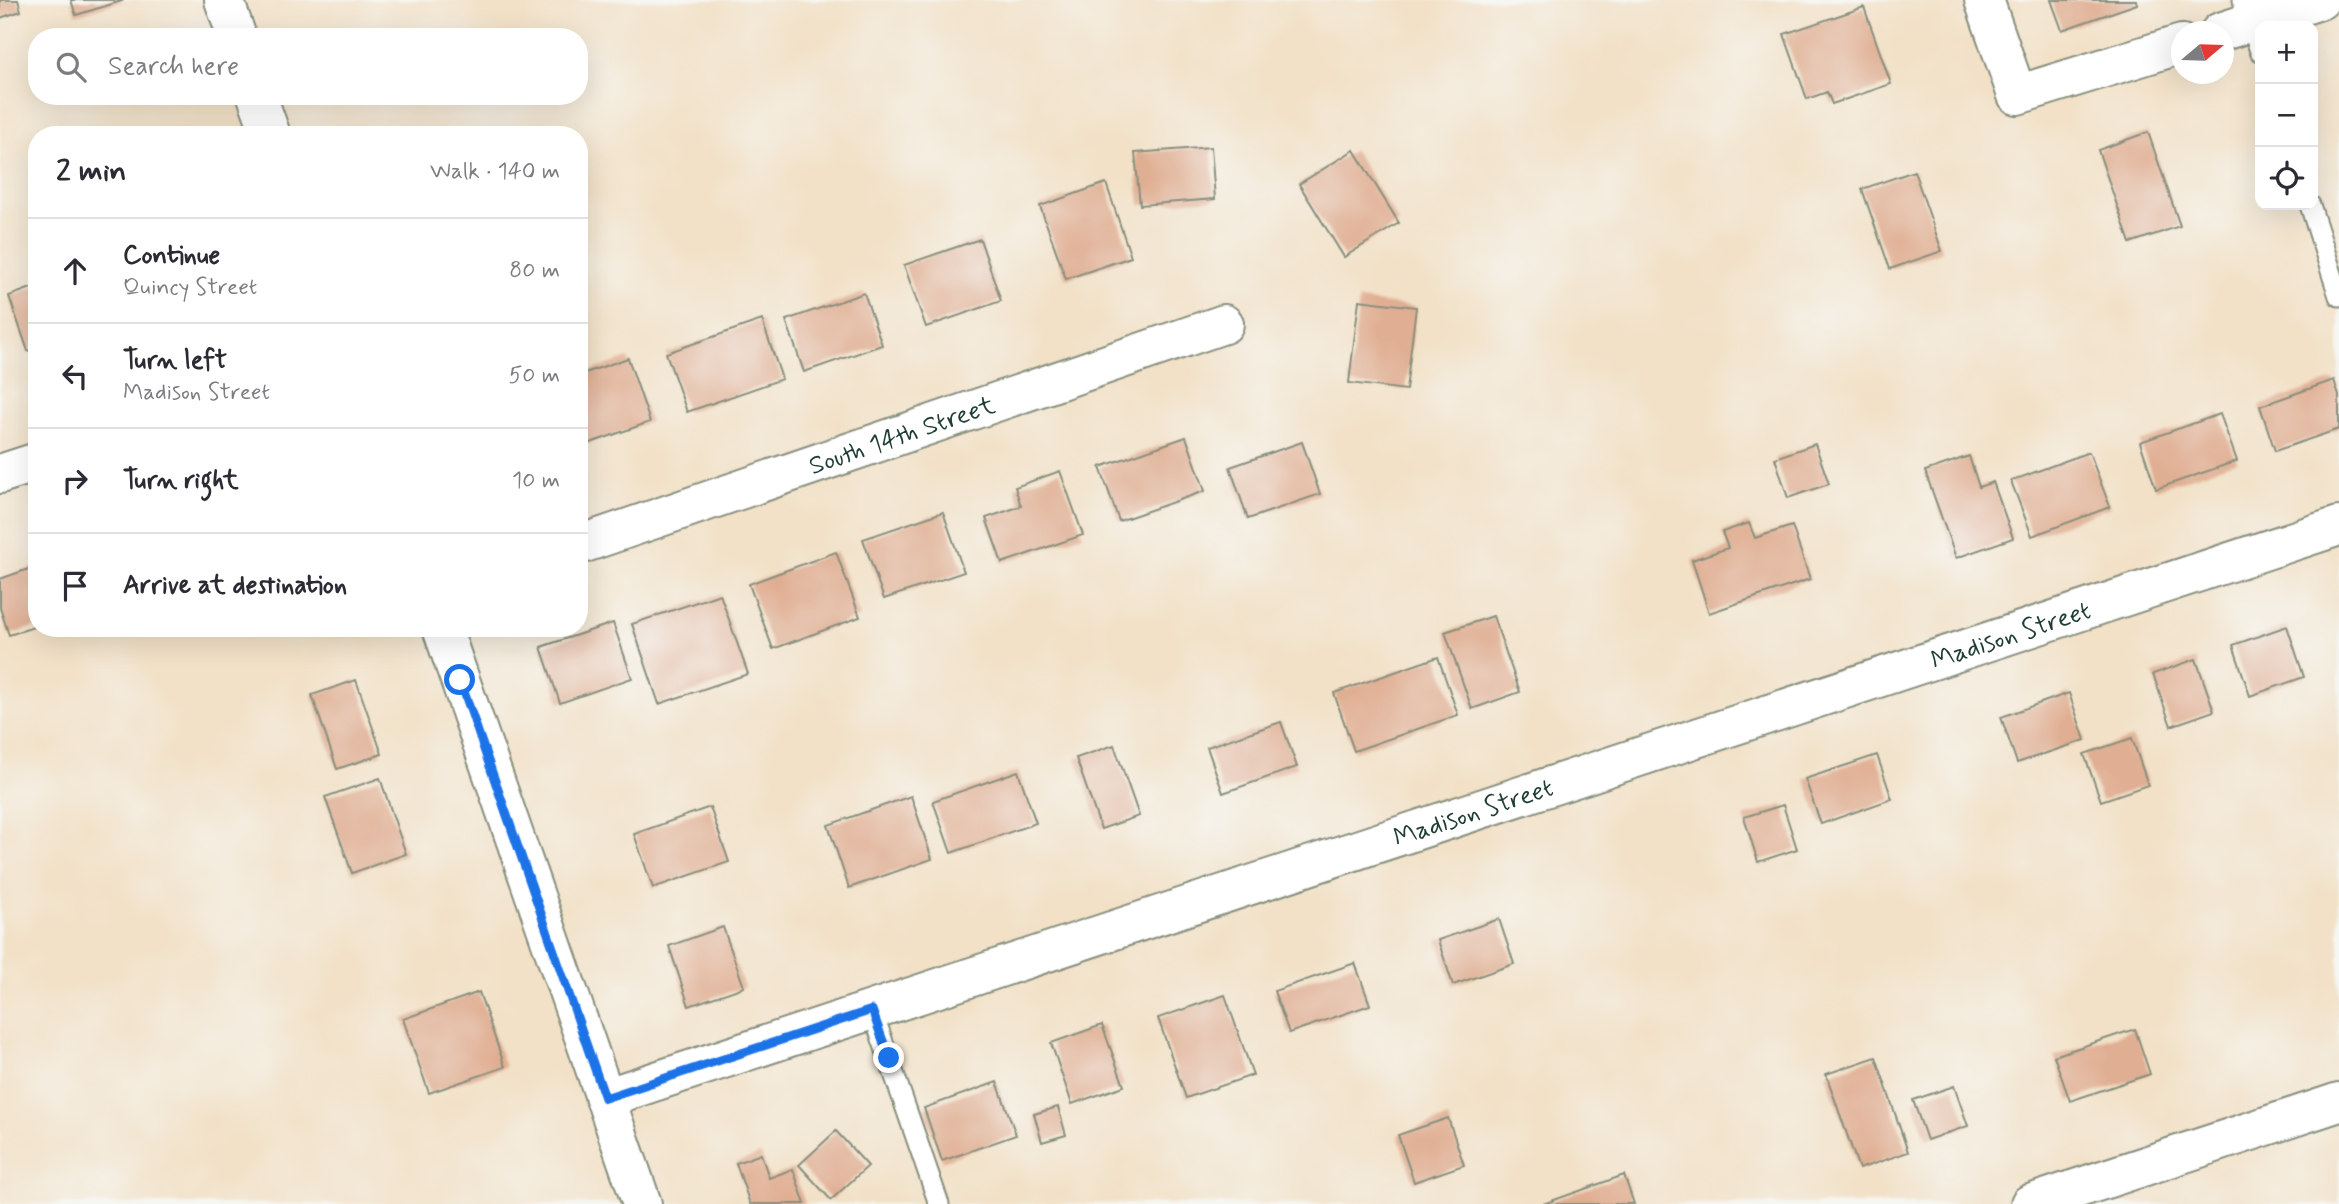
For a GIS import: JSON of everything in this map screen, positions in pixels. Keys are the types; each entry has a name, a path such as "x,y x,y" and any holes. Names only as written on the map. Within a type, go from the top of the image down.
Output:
{"street":[{"path":"224,0 234,28"},
{"path":"1984,0 2017,95 2171,47"},
{"path":"2244,26 2320,0"},
{"path":"260,105 268,126"},
{"name":"South 14th Street","path":"588,542 1224,324"},
{"path":"0,474 28,465"},
{"name":"Madison Street","path":"605,1098 2339,526"},
{"path":"445,637 642,1204"},
{"path":"2030,1204 2339,1102"}],"lane":[{"path":"2312,210 2339,296"},
{"path":"872,1010 939,1204"}],"building":[{"path":"0,0 18,0 21,11 0,18"},
{"path":"71,0 121,0 122,1 76,15"},
{"path":"2051,0 2136,0 2137,4 2062,30"},
{"path":"1864,7 1891,84 1832,104 1827,92 1807,99 1784,34"},
{"path":"2148,132 2180,226 2130,243 2098,150"},
{"path":"1211,147 1215,199 1140,205 1135,153"},
{"path":"1354,150 1399,223 1344,257 1299,184"},
{"path":"1914,171 1942,251 1890,269 1862,189"},
{"path":"1106,183 1131,257 1066,279 1040,206"},
{"path":"980,239 1001,301 926,327 904,265"},
{"path":"28,289 28,351 9,296"},
{"path":"864,293 882,345 804,372 786,320"},
{"path":"1359,300 1416,307 1406,390 1349,383"},
{"path":"762,320 782,379 687,412 666,353"},
{"path":"628,358 650,422 588,444 588,372"},
{"path":"2334,380 2339,396 2339,429 2275,451 2260,406"},
{"path":"2220,414 2237,461 2156,489 2140,442"},
{"path":"1186,437 1205,491 1119,521 1100,467"},
{"path":"1302,442 1320,494 1248,519 1230,467"},
{"path":"1815,444 1829,484 1788,498 1775,458"},
{"path":"2089,452 2110,507 2032,536 2011,481"},
{"path":"1969,456 1979,487 1993,482 2013,538 1956,558 1925,471"},
{"path":"1060,471 1083,535 1002,563 986,518 1021,506 1015,487"},
{"path":"943,512 964,572 884,599 863,539"},
{"path":"1749,523 1755,538 1792,526 1810,579 1709,613 1692,560 1728,548 1722,532"},
{"path":"836,552 860,617 773,649 749,584"},
{"path":"28,569 28,629 9,635 0,608 0,579"},
{"path":"720,594 748,674 659,704 632,624"},
{"path":"1493,616 1520,692 1472,709 1445,632"},
{"path":"613,623 632,678 560,703 541,647 571,637 588,637 588,631"},
{"path":"2287,626 2304,677 2250,696 2233,645"},
{"path":"1438,657 1458,715 1354,751 1334,693"},
{"path":"2196,659 2214,711 2171,726 2153,674"},
{"path":"356,680 382,754 337,769 312,695"},
{"path":"2069,693 2085,740 2017,763 2001,717"},
{"path":"1281,722 1297,767 1223,793 1207,747"},
{"path":"2132,738 2148,785 2101,801 2084,754"},
{"path":"1114,745 1139,816 1101,829 1076,758"},
{"path":"1877,755 1892,799 1821,824 1805,779"},
{"path":"1018,771 1036,823 951,853 933,801"},
{"path":"380,778 406,854 352,873 325,797"},
{"path":"911,796 932,859 849,888 828,825"},
{"path":"1783,805 1797,849 1758,862 1744,817"},
{"path":"710,807 729,862 653,888 634,834"},
{"path":"1499,919 1514,964 1453,985 1438,940"},
{"path":"723,927 744,987 689,1006 669,946"},
{"path":"1355,963 1370,1005 1289,1033 1274,991"},
{"path":"479,992 505,1067 429,1093 403,1019"},
{"path":"1225,995 1253,1075 1186,1098 1158,1018"},
{"path":"1102,1025 1124,1086 1072,1104 1051,1043"},
{"path":"2135,1029 2150,1074 2070,1101 2054,1056"},
{"path":"1876,1057 1908,1152 1859,1169 1826,1074"},
{"path":"997,1082 1016,1135 942,1161 924,1108"},
{"path":"1954,1086 1968,1126 1927,1140 1913,1100"},
{"path":"1058,1107 1066,1135 1042,1142 1034,1114"},
{"path":"1448,1118 1464,1165 1414,1182 1398,1135"},
{"path":"836,1131 868,1166 831,1200 799,1165"},
{"path":"761,1154 769,1178 793,1169 805,1204 750,1204 736,1163"},
{"path":"1624,1175 1634,1204 1543,1204"}],"route":[{"path":"460,680 605,1098 872,1010 889,1058"}]}
